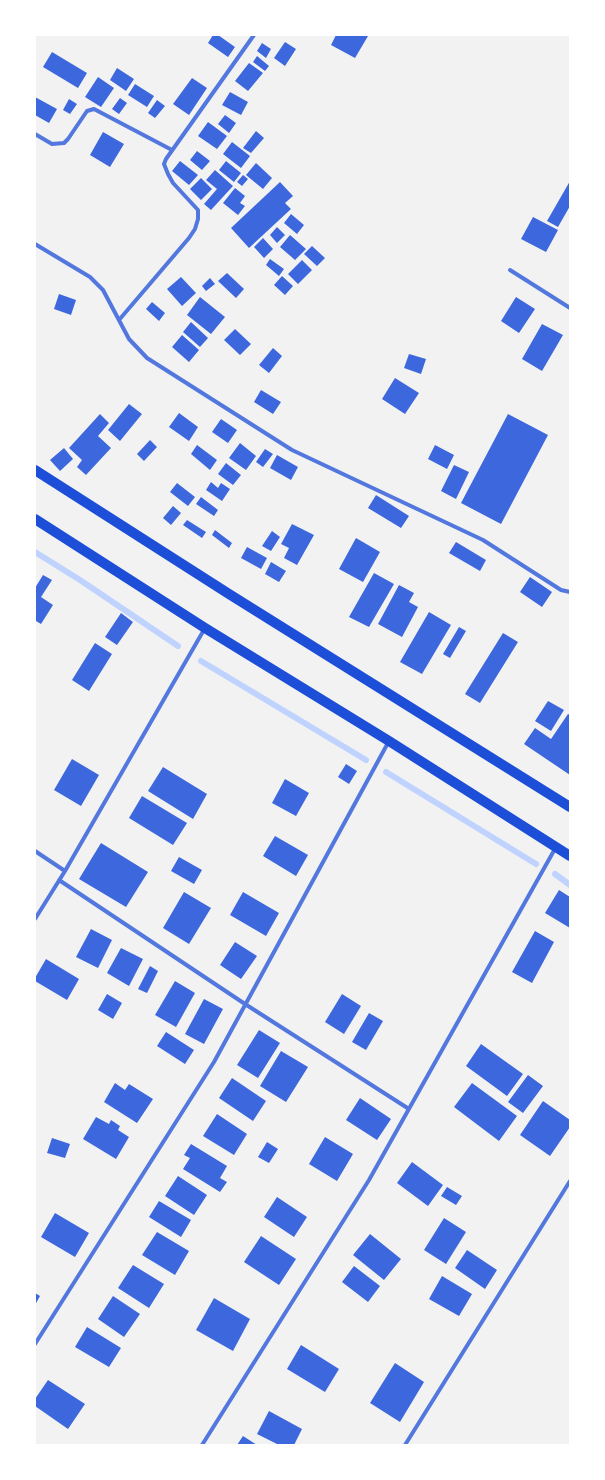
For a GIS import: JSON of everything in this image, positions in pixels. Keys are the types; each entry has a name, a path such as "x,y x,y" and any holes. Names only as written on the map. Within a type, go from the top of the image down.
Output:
{"main road":[{"path":"35,470 229,594 570,807"},
{"path":"35,519 205,628 389,741 570,856"}],"street":[{"path":"119,320 189,238 196,224 198,219 198,210 173,183 164,164 172,150 254,35"},
{"path":"35,134 52,144 64,143 87,111 94,109 172,150"},
{"path":"35,244 90,277 103,290 129,339 147,358 292,450 483,540 561,590 570,592"},
{"path":"510,270 570,308"},
{"path":"35,919 205,628"},
{"path":"35,1344 214,1062 389,741"},
{"path":"202,1445 369,1180 556,847"},
{"path":"35,851 64,871"},
{"path":"59,880 245,1004 409,1109"},
{"path":"405,1445 570,1181"}],"building":[{"path":"213,35 218,35 235,47 228,57 208,43"},
{"path":"336,35 368,36 355,58 331,45"},
{"path":"285,42 296,49 285,66 274,58"},
{"path":"262,43 271,49 266,58 257,51"},
{"path":"52,52 87,73 78,88 43,67"},
{"path":"257,56 269,66 265,71 253,62"},
{"path":"249,63 263,73 248,91 235,81"},
{"path":"117,68 134,79 126,91 110,80"},
{"path":"98,77 114,88 101,107 85,97"},
{"path":"192,78 207,88 189,115 173,104"},
{"path":"135,84 154,96 147,107 128,95"},
{"path":"230,92 248,102 241,115 222,105"},
{"path":"35,97 57,109 49,123 35,115"},
{"path":"120,98 127,103 119,114 112,109"},
{"path":"69,99 77,104 70,114 63,110"},
{"path":"157,100 165,106 155,118 148,113"},
{"path":"225,115 236,123 229,133 218,124"},
{"path":"208,122 227,136 217,149 198,136"},
{"path":"256,131 264,138 251,153 243,148"},
{"path":"103,132 124,144 110,167 90,155"},
{"path":"232,142 250,156 241,168 223,154"},
{"path":"197,151 210,161 202,170 190,160"},
{"path":"180,161 198,175 189,185 172,171"},
{"path":"226,161 241,173 234,182 219,170"},
{"path":"256,163 272,178 263,189 246,175"},
{"path":"215,170 233,186 211,210 204,204 217,189 206,180"},
{"path":"243,175 248,179 242,186 237,182"},
{"path":"201,178 212,189 201,200 190,189"},
{"path":"570,181 570,206 558,227 547,221"},
{"path":"280,182 293,196 285,203 291,209 249,248 231,228"},
{"path":"235,188 245,196 240,203 245,206 238,215 223,203"},
{"path":"291,214 304,225 297,234 284,223"},
{"path":"533,217 558,230 546,252 521,239"},
{"path":"277,227 285,235 277,243 270,235"},
{"path":"290,235 306,249 295,260 280,247"},
{"path":"263,238 273,249 264,258 254,247"},
{"path":"312,246 325,258 317,266 304,254"},
{"path":"270,259 284,269 279,276 266,265"},
{"path":"302,260 312,270 298,284 288,274"},
{"path":"227,273 244,289 236,298 218,281"},
{"path":"282,276 293,286 285,295 274,285"},
{"path":"181,277 196,293 182,306 167,289"},
{"path":"210,278 215,284 206,291 202,286"},
{"path":"59,294 76,300 71,315 54,309"},
{"path":"200,297 225,317 211,334 187,315"},
{"path":"516,297 535,309 519,333 501,321"},
{"path":"152,302 165,313 159,321 146,309"},
{"path":"191,322 208,338 200,347 183,332"},
{"path":"542,324 563,335 542,371 522,359"},
{"path":"235,329 251,344 240,355 224,340"},
{"path":"182,335 199,350 189,362 172,347"},
{"path":"273,348 282,356 269,373 259,365"},
{"path":"409,354 426,359 421,374 404,368"},
{"path":"395,378 419,393 405,414 382,399"},
{"path":"261,390 281,402 273,414 254,402"},
{"path":"129,404 142,414 120,441 108,430"},
{"path":"179,413 198,427 189,441 169,427"},
{"path":"100,414 109,423 98,436 111,448 86,475 77,467 82,460 69,448"},
{"path":"508,414 548,435 501,524 461,503"},
{"path":"221,419 237,430 228,443 212,432"},
{"path":"150,440 157,447 144,461 137,454"},
{"path":"240,443 256,456 246,470 229,458"},
{"path":"197,445 217,460 210,470 191,454"},
{"path":"435,445 454,455 447,469 428,459"},
{"path":"64,448 73,459 60,471 50,460"},
{"path":"265,449 273,454 263,467 256,462"},
{"path":"277,455 298,467 291,480 270,468"},
{"path":"226,463 241,475 233,485 218,474"},
{"path":"454,465 469,472 456,499 441,491"},
{"path":"211,482 218,488 221,483 230,489 222,501 206,490"},
{"path":"177,483 195,497 188,506 170,492"},
{"path":"376,495 409,516 401,528 368,508"},
{"path":"201,497 218,510 214,516 196,504"},
{"path":"173,506 181,513 171,525 163,518"},
{"path":"187,520 206,532 202,538 183,525"},
{"path":"292,524 314,535 297,565 284,558 289,548 281,544"},
{"path":"215,530 232,543 229,548 212,535"},
{"path":"272,531 280,537 271,551 262,546"},
{"path":"356,538 380,552 363,582 339,569"},
{"path":"456,542 486,560 480,571 449,553"},
{"path":"247,547 267,558 261,569 241,558"},
{"path":"271,562 286,571 279,582 265,574"},
{"path":"374,573 394,584 369,627 349,617"},
{"path":"43,575 52,580 41,597 53,605 41,624 36,621 35,624 35,588"},
{"path":"530,577 552,592 542,607 520,592"},
{"path":"399,585 414,593 409,602 418,607 402,637 378,624"},
{"path":"429,612 451,625 422,674 400,662"},
{"path":"121,613 133,622 117,645 105,637"},
{"path":"459,627 466,631 450,658 443,654"},
{"path":"503,633 518,642 480,703 465,694"},
{"path":"95,643 112,654 89,691 72,680"},
{"path":"548,701 564,710 551,731 535,721"},
{"path":"568,714 570,715 570,775 524,744 535,728 551,739"},
{"path":"72,759 99,775 81,806 54,790"},
{"path":"346,764 357,771 349,784 338,777"},
{"path":"163,767 207,794 193,819 148,791"},
{"path":"285,779 309,793 296,816 272,803"},
{"path":"142,796 187,823 173,845 129,818"},
{"path":"275,836 308,855 296,876 263,856"},
{"path":"101,843 148,872 126,907 79,879"},
{"path":"179,857 202,870 194,884 171,871"},
{"path":"559,890 570,897 570,928 545,913"},
{"path":"184,892 211,908 189,944 163,928"},
{"path":"243,892 279,913 266,936 230,915"},
{"path":"91,929 112,940 98,968 76,957"},
{"path":"535,931 554,942 532,983 512,972"},
{"path":"235,942 257,956 241,979 220,965"},
{"path":"121,948 143,959 129,986 107,973"},
{"path":"46,959 79,979 67,1000 35,981 35,978"},
{"path":"150,966 158,971 147,993 138,989"},
{"path":"175,981 195,993 176,1027 155,1015"},
{"path":"107,994 122,1003 113,1019 98,1010"},
{"path":"342,994 361,1006 344,1034 325,1022"},
{"path":"204,999 223,1009 204,1044 185,1034"},
{"path":"369,1013 383,1021 366,1050 352,1042"},
{"path":"259,1030 280,1043 258,1078 237,1065"},
{"path":"166,1032 194,1050 185,1064 157,1046"},
{"path":"481,1044 523,1074 507,1096 466,1066"},
{"path":"281,1051 308,1067 286,1102 260,1086"},
{"path":"528,1075 543,1086 523,1113 508,1102"},
{"path":"232,1078 266,1101 253,1121 219,1098"},
{"path":"115,1083 125,1090 129,1084 153,1099 137,1123 104,1102"},
{"path":"472,1083 517,1116 499,1141 454,1107"},
{"path":"360,1098 391,1119 377,1140 346,1120"},
{"path":"543,1101 570,1120 570,1127 550,1156 520,1135"},
{"path":"217,1114 247,1134 234,1155 203,1136"},
{"path":"96,1117 109,1124 111,1120 120,1126 118,1130 129,1137 116,1159 83,1139"},
{"path":"325,1137 353,1154 337,1181 309,1164"},
{"path":"52,1138 70,1144 65,1158 47,1153"},
{"path":"267,1142 278,1149 269,1163 258,1157"},
{"path":"191,1144 227,1166 220,1178 227,1182 220,1192 183,1169 190,1158 184,1155"},
{"path":"412,1162 443,1185 428,1206 397,1183"},
{"path":"178,1176 207,1195 194,1215 165,1196"},
{"path":"447,1187 462,1196 456,1205 441,1196"},
{"path":"277,1197 307,1217 294,1237 264,1217"},
{"path":"159,1201 191,1220 181,1237 149,1217"},
{"path":"55,1213 89,1233 75,1257 41,1237"},
{"path":"444,1218 466,1232 446,1264 424,1250"},
{"path":"157,1232 189,1251 175,1275 142,1255"},
{"path":"370,1234 401,1259 384,1280 353,1255"},
{"path":"261,1236 296,1259 279,1285 244,1262"},
{"path":"467,1250 497,1270 485,1289 455,1268"},
{"path":"133,1265 164,1284 149,1308 118,1288"},
{"path":"354,1266 380,1286 368,1302 342,1282"},
{"path":"442,1276 472,1294 459,1316 429,1299"},
{"path":"35,1293 40,1296 35,1305"},
{"path":"113,1296 140,1314 124,1337 98,1319"},
{"path":"214,1298 250,1319 233,1351 196,1330"},
{"path":"87,1327 121,1348 109,1367 75,1347"},
{"path":"301,1345 339,1369 325,1392 287,1369"},
{"path":"395,1363 424,1382 400,1422 370,1403"},
{"path":"48,1380 85,1404 68,1429 35,1406 35,1399"},
{"path":"269,1411 302,1429 294,1445 279,1445 257,1434"},
{"path":"243,1436 257,1445 237,1445"}],"waterway":[{"path":"35,552 80,580 178,646"},
{"path":"201,661 366,760"},
{"path":"386,772 536,864"},
{"path":"555,874 570,885"}]}
